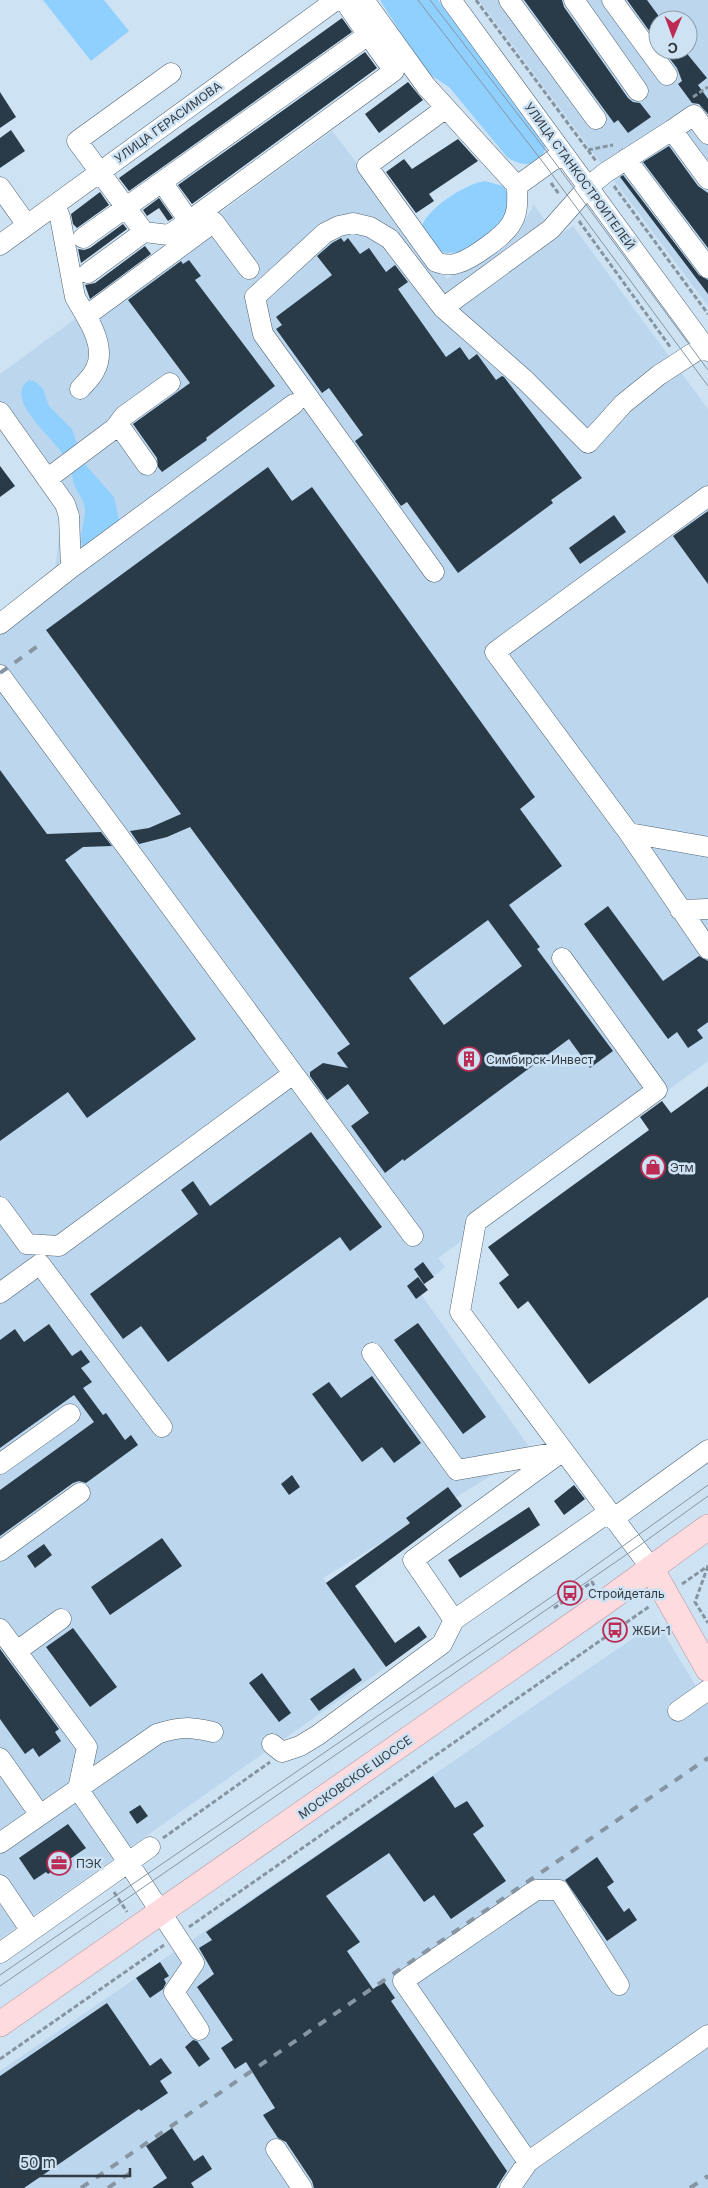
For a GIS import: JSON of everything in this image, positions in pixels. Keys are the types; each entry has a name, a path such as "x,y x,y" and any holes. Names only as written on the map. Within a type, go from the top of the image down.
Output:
{"main road":[{"name":"МОСКОВСКОЕ ШОССЕ","path":"0,2024 708,1527"},
{"path":"650,1568 708,1669"}],"street":[{"name":"УЛИЦА ГЕРАСИМОВА","path":"0,244 101,172 309,9 336,0"},
{"path":"170,73 77,141 144,232 169,236 394,71 344,0"},
{"path":"364,0 426,86 517,186 518,204 515,216 504,233 468,259 446,265 436,262 367,166 446,108"},
{"name":"УЛИЦА СТАНКОСТРОИТЕЛЕЙ","path":"451,0 706,349"},
{"path":"509,0 596,119"},
{"path":"574,0 638,91"},
{"path":"612,0 667,75"},
{"path":"83,238 368,35"},
{"path":"443,308 551,229 588,187 605,173 620,152 672,130 694,114 708,134"},
{"path":"672,130 708,179"},
{"path":"620,152 708,268"},
{"path":"517,186 553,160 565,156"},
{"path":"162,182 190,221"},
{"path":"0,187 27,225"},
{"path":"55,205 61,224 75,297 97,334 99,351 96,369 80,389"},
{"path":"86,316 214,222 249,269"},
{"path":"434,572 263,334 255,297 325,234 339,226 353,223 370,228 390,238 443,308 525,380 588,443 624,404 680,361 706,349"},
{"path":"88,273 144,232"},
{"path":"47,479 118,424 124,416 170,383"},
{"path":"0,624 71,568 294,404"},
{"path":"0,412 65,504 69,516 71,568"},
{"path":"118,424 147,465"},
{"path":"708,496 495,652 628,833 708,949"},
{"path":"0,675 413,1236"},
{"path":"628,833 708,848"},
{"path":"680,910 708,909"},
{"path":"562,958 657,1090 476,1222 460,1312 650,1568"},
{"path":"0,1207 27,1244 59,1246 294,1074"},
{"path":"0,1293 40,1264 162,1427"},
{"path":"372,1353 457,1470 564,1451"},
{"path":"0,1464 70,1414"},
{"path":"272,1744 282,1752 300,1746 318,1735 442,1644 454,1620 708,1450"},
{"path":"454,1620 413,1560 564,1451"},
{"path":"0,1551 80,1493"},
{"path":"17,1651 61,1619"},
{"path":"0,1629 87,1747 78,1789 194,1963 174,1992 199,2030"},
{"path":"678,1711 708,1690"},
{"path":"0,1843 157,1734 175,1728 188,1727 213,1732"},
{"path":"0,1758 40,1815"},
{"path":"0,1953 150,1847"},
{"path":"0,1885 31,1931"},
{"path":"528,2162 403,1981 536,1890 559,1890 619,1984"},
{"path":"510,2188 528,2162 708,2035"},
{"path":"276,2149 302,2188"}],"path":[{"path":"476,0 708,314"},
{"path":"685,102 708,87"},
{"path":"565,156 588,150 620,152"},
{"path":"538,171 551,183 680,361"},
{"path":"0,2059 708,1566 695,1602 708,1623"},
{"path":"150,1847 267,1764"}],"shaded area":[{"path":"43,0 104,0 129,31 91,61"},
{"path":"380,0 438,0 543,139 546,147 541,159 524,164 507,157 449,87 422,67"},
{"path":"479,0 708,0 708,306"},
{"path":"332,131 447,279 520,228 534,205 557,237 573,226 708,409 708,1061 438,1258 445,1267 418,1290 532,1451 323,1578 386,1667 0,1939 0,614 55,568 63,511 0,424 0,374"},
{"path":"485,181 503,186 508,193 510,205 495,232 459,252 447,253 439,251 421,230 429,214 457,192"},
{"path":"29,380 36,382 43,389 49,406 72,429 83,462 114,497 120,524 83,549 81,539 85,516 84,503 75,488 71,467 35,422 22,399 22,388"},
{"name":"ЖБИ-1","path":"657,1622 708,1706 708,2188 0,2188 0,2071"}],"building":[{"path":"524,0 562,0 564,7 628,98 633,102 640,103 651,117 628,133 618,120 614,123"},
{"path":"627,0 647,0 654,10 648,10 648,29"},
{"path":"342,18 352,32 129,191 119,178"},
{"path":"365,52 377,68 192,204 178,185"},
{"path":"671,60 692,60 707,78 698,85 708,99 708,114 699,104 692,103 678,84 682,81 677,68"},
{"path":"408,82 423,100 379,133 365,114"},
{"path":"0,92 16,117 0,128"},
{"path":"11,130 25,151 0,168 0,138"},
{"path":"458,139 478,161 429,194 434,201 416,213 386,172 404,159 412,169"},
{"path":"669,146 698,186 708,193 708,248 643,162"},
{"path":"623,175 699,275 708,280 708,294 620,177"},
{"path":"100,192 109,205 77,228 73,224 71,214"},
{"path":"159,198 173,218 168,221 159,208 147,216 143,210"},
{"path":"123,224 127,229 81,263 78,249 90,248"},
{"path":"341,238 344,242 348,238 360,254 369,248 386,272 395,265 408,282 398,289 446,357 460,347 469,360 477,354 496,380 502,376 504,377 582,478 551,500 553,503 458,573 407,502 401,506 355,441 363,435 329,388 322,393 276,329 282,325 276,317 332,275 317,256"},
{"path":"145,246 151,254 90,299 85,285 95,283"},
{"path":"189,260 201,276 195,280 275,386 206,438 207,440 162,472 158,467 157,458 133,424 190,383 128,300 181,261 183,264"},
{"path":"0,466 15,486 0,497"},
{"path":"268,467 292,501 312,487 535,797 520,809 562,866 509,905 540,947 537,949 613,1051 590,1068 569,1039 385,1173 351,1126 369,1113 348,1084 327,1100 310,1076 310,1072 323,1063 348,1068 337,1053 350,1044 190,827 167,837 139,844 130,831 149,828 181,814 46,630","holes":["488,920 522,966 444,1025 409,978"]},
{"path":"708,511 708,584 673,536"},
{"path":"614,515 626,532 580,564 569,548"},
{"path":"0,770 47,834 101,832 112,846 83,847 65,860 196,1039 87,1118 68,1092 0,1141"},
{"path":"608,906 663,981 699,956 708,961 708,1022 697,1030 703,1038 688,1048 677,1032 668,1039 584,924"},
{"name":"Этм","path":"708,1086 708,1297 589,1384 528,1301 518,1309 499,1283 509,1275 488,1247 649,1130 640,1117 662,1101 671,1113"},
{"path":"311,1132 382,1227 350,1251 340,1237 168,1362 141,1326 123,1339 90,1294 198,1214 181,1190 193,1181 210,1206"},
{"path":"423,1262 434,1277 424,1284 414,1269"},
{"path":"418,1277 428,1290 416,1299 407,1286"},
{"path":"418,1323 486,1417 463,1434 394,1340"},
{"path":"49,1324 72,1356 81,1350 90,1362 81,1368 92,1382 83,1388 103,1415 106,1413 125,1440 131,1435 138,1445 86,1483 79,1481 73,1483 0,1536 0,1490 94,1422 74,1395 0,1448 0,1340 15,1329 24,1342"},
{"path":"372,1376 421,1443 394,1463 382,1447 362,1462 312,1394 329,1382 341,1398"},
{"path":"292,1475 300,1487 289,1495 281,1484"},
{"path":"574,1485 585,1499 564,1515 554,1501"},
{"path":"448,1487 462,1506 355,1586 395,1643 419,1626 427,1637 386,1667 326,1583 410,1523 406,1518"},
{"path":"529,1507 540,1525 460,1578 448,1560"},
{"path":"162,1538 182,1566 110,1615 91,1587"},
{"path":"44,1544 52,1555 35,1568 27,1556"},
{"path":"73,1628 117,1687 90,1707 46,1647"},
{"path":"0,1649 59,1729 55,1732 61,1741 39,1757 33,1748 25,1754 0,1719"},
{"path":"354,1668 362,1680 319,1711 310,1699"},
{"path":"262,1673 291,1713 279,1722 249,1683"},
{"path":"433,1776 455,1808 467,1801 484,1826 473,1834 506,1881 451,1919 434,1895 424,1902 389,1853 326,1896 360,1942 347,1951 373,1989 384,1982 395,1998 391,2001 507,2171 496,2188 314,2188 312,2181 286,2142 278,2138 263,2115 275,2108 246,2062 235,2069 221,2048 233,2040 197,1987 214,1974 199,1948 212,1940 206,1932"},
{"path":"140,1805 148,1816 137,1824 129,1812"},
{"path":"68,1824 86,1848 48,1874 46,1872 34,1880 19,1858"},
{"path":"597,1857 614,1882 607,1887 624,1912 629,1908 637,1920 607,1941 565,1880"},
{"path":"160,1962 169,1976 164,1979 166,1983 163,1989 150,1998 136,1978"},
{"path":"107,2003 150,2066 161,2058 172,2073 160,2081 168,2093 141,2111 139,2109 24,2188 0,2188 0,2076"},
{"path":"193,2040 197,2041 210,2059 199,2067 185,2047"},
{"path":"172,2128 194,2161 203,2155 212,2169 191,2183 194,2188 152,2188 167,2178 146,2146"}],"tram line":[{"path":"418,0 545,165 708,386"},
{"path":"430,0 553,160 708,370"},
{"path":"0,1975 560,1591 708,1485"},
{"path":"0,1986 636,1548 708,1496"}],"railway":[{"path":"0,673 39,645"},
{"path":"81,2188 708,1758"},
{"path":"108,2188 136,2169"},
{"path":"690,2188 708,2176"}],"place":[{"name":"Симбирск-Инвест","path":"469,1059"},
{"name":"Этм","path":"653,1167"},
{"name":"Стройдеталь","path":"570,1593"},
{"name":"ЖБИ-1","path":"615,1630"},
{"name":"ПЭК","path":"59,1863"}]}
